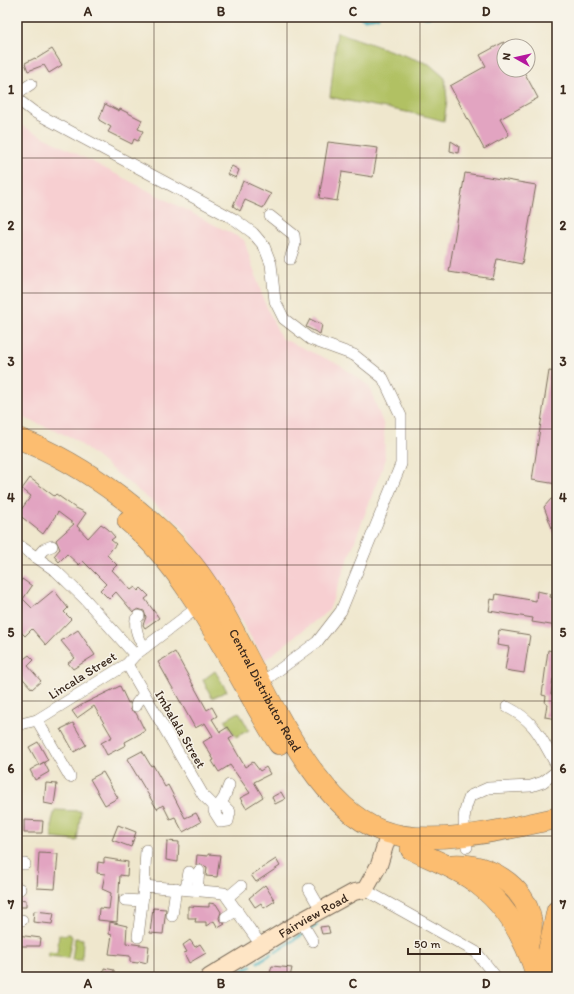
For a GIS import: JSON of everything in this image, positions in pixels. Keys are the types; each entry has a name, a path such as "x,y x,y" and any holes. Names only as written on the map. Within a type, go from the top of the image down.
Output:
{"highway":[{"name":"Central Distributor Road","path":"17,438 56,456 84,472 136,509 183,554 206,583 206,601"},
{"name":"Central Distributor Road","path":"17,451 78,484 146,536 206,601 255,687 288,732 319,780 338,802 387,839 411,849 447,849 466,841 504,830 557,818"},
{"name":"Central Distributor Road","path":"387,839 417,837 504,843 557,831"},
{"path":"411,849 444,865 479,885 498,904 515,925 527,948 537,977"},
{"path":"543,977 557,911"}],"main road":[{"name":"Fairview Road","path":"219,974 261,945 301,921 354,892 365,890 379,865 387,839"}],"street":[{"path":"32,84 19,92 17,99 34,112 234,219 254,233 264,246 271,264 275,301 284,319 310,339 354,355 382,378 401,416 401,464 341,611 317,642 255,687"},
{"path":"270,216 294,235 295,244 290,259"},
{"path":"33,555 40,543"},
{"path":"17,544 56,571 135,655"},
{"path":"33,555 52,546"},
{"name":"Lincala Street","path":"17,725 37,720 126,664 135,655 206,601"},
{"path":"139,616 136,619 136,629 138,638 144,648"},
{"name":"Imbalala Street","path":"126,664 203,795 216,806 224,798 229,785"},
{"path":"136,706 144,694"},
{"path":"507,707 523,715 534,727 557,766"},
{"path":"37,720 70,776"},
{"path":"466,841 463,823 464,811 470,796 488,788 531,786 543,782 557,771"},
{"path":"136,932 144,886 146,850"},
{"path":"172,916 194,871"},
{"path":"144,886 186,889 214,897 224,893 261,945"},
{"path":"228,897 241,886"},
{"path":"309,889 321,910"},
{"path":"365,890 476,952 496,977"},
{"path":"125,900 142,901"},
{"path":"226,917 237,910"},
{"path":"301,921 313,941"}],"shaded area":[{"path":"17,123 244,240 264,301 281,338 340,365 369,386 384,426 385,461 329,610 265,660 182,526 73,438 17,415"}],"green space":[{"path":"337,32 429,64 445,78 447,100 444,121 330,97"},
{"path":"215,671 227,691 212,698 203,680"},
{"path":"239,712 249,730 236,737 225,720"},
{"path":"55,810 81,811 77,841 52,838 52,821"},
{"path":"70,934 72,937 68,958 48,956 49,952 57,953 59,935"},
{"path":"75,938 83,939 82,960 72,960"}],"building":[{"path":"496,46 496,78 527,78 538,98 500,119 509,135 484,149 450,86 486,66 480,55"},
{"path":"52,49 62,65 49,73 44,65 28,71 25,63 35,58 36,59"},
{"path":"105,104 119,111 120,109 142,120 138,129 143,131 138,141 134,139 132,144 108,132 111,127 99,120"},
{"path":"451,141 459,146 458,153 450,151"},
{"path":"328,142 378,148 373,177 342,172 337,201 319,198"},
{"path":"232,166 239,170 236,178 227,174"},
{"path":"465,173 536,185 522,264 497,259 493,279 449,272"},
{"path":"243,181 271,194 263,208 245,200 240,211 233,206"},
{"path":"310,319 322,325 320,334 306,327"},
{"path":"549,371 557,372 557,484 532,480"},
{"path":"30,478 54,496 56,494 74,507 86,513 77,526 88,538 101,524 108,529 115,537 111,540 116,544 107,555 117,565 112,570 131,590 135,587 138,591 141,588 149,596 145,599 159,618 145,628 143,625 146,617 144,611 138,609 133,612 116,592 109,599 100,590 106,584 83,561 79,565 67,554 59,562 54,556 60,549 56,540 74,524 58,512 43,534 18,514 31,496 22,489"},
{"path":"551,499 557,500 556,539 544,507"},
{"path":"22,579 32,586 23,599 32,608 54,590 68,608 64,612 71,619 46,645 32,629 25,636 17,628 17,587"},
{"path":"537,591 551,594 550,597 557,599 557,626 532,622 533,618 489,611 491,599 495,600 496,594 536,601"},
{"path":"78,630 95,655 73,669 68,663 75,658 61,641"},
{"path":"499,630 530,635 524,673 505,670 509,647 497,645"},
{"path":"548,650 557,652 557,680 553,679 551,694 557,695 557,719 545,717 547,704 545,703 546,696 542,695"},
{"path":"175,652 207,710 212,707 217,716 212,719 220,732 228,727 234,736 229,739 245,767 253,762 260,771 266,767 270,774 254,782 263,797 246,808 240,798 250,793 230,765 219,772 212,761 214,760 203,742 213,736 205,723 195,728 158,662"},
{"path":"29,655 34,660 28,666 41,681 32,689 17,672 17,664"},
{"path":"120,686 128,703 130,702 131,710 136,713 145,731 125,742 126,745 107,755 101,743 112,737 94,706 77,718 72,711"},
{"path":"73,723 86,745 74,752 61,729"},
{"path":"38,742 48,760 39,765 29,747"},
{"path":"142,751 151,766 153,765 165,787 168,785 185,818 196,813 201,822 183,832 175,817 170,819 163,805 157,809 127,759"},
{"path":"44,762 49,772 35,780 30,770"},
{"path":"103,772 118,798 105,805 90,779"},
{"path":"46,783 57,784 54,805 44,803"},
{"path":"281,792 285,799 275,804 272,797"},
{"path":"24,820 43,821 42,833 24,833"},
{"path":"118,825 136,832 131,847 112,840"},
{"path":"167,841 179,842 178,862 166,860"},
{"path":"39,853 58,854 55,889 37,888"},
{"path":"208,854 220,855 217,877 206,876 207,867 200,864 196,865 197,855 208,856"},
{"path":"104,858 128,862 127,876 120,875 117,922 98,920 99,908 109,909 111,893 102,889 105,874 97,873 98,862 104,863"},
{"path":"276,859 280,866 256,882 251,875"},
{"path":"265,885 275,901 264,908 261,903 255,907 249,898"},
{"path":"19,899 26,900 26,907 18,907"},
{"path":"209,903 216,904 221,912 219,918 220,921 225,924 218,928 214,921 206,926 206,922 195,922 196,918 188,918 188,906 209,907"},
{"path":"153,908 166,909 163,934 150,933"},
{"path":"34,911 54,913 52,924 33,922"},
{"path":"110,922 127,926 126,943 149,946 147,963 139,961 138,963 130,962 130,956 109,954 112,935 109,934"},
{"path":"328,926 330,933 322,934 320,927"},
{"path":"17,935 41,938 40,946 17,946"},
{"path":"190,940 195,947 200,944 206,953 189,963 184,953 187,952 183,945"},
{"path":"272,966 292,968 290,977 269,977"},
{"path":"104,968 114,970 114,977 103,977"}],"waterway":[{"path":"360,17 365,19 378,17"},
{"path":"311,929 317,925"},
{"path":"275,952 303,934"},
{"path":"258,962 271,954"},
{"path":"238,977 239,973 251,966"}]}
